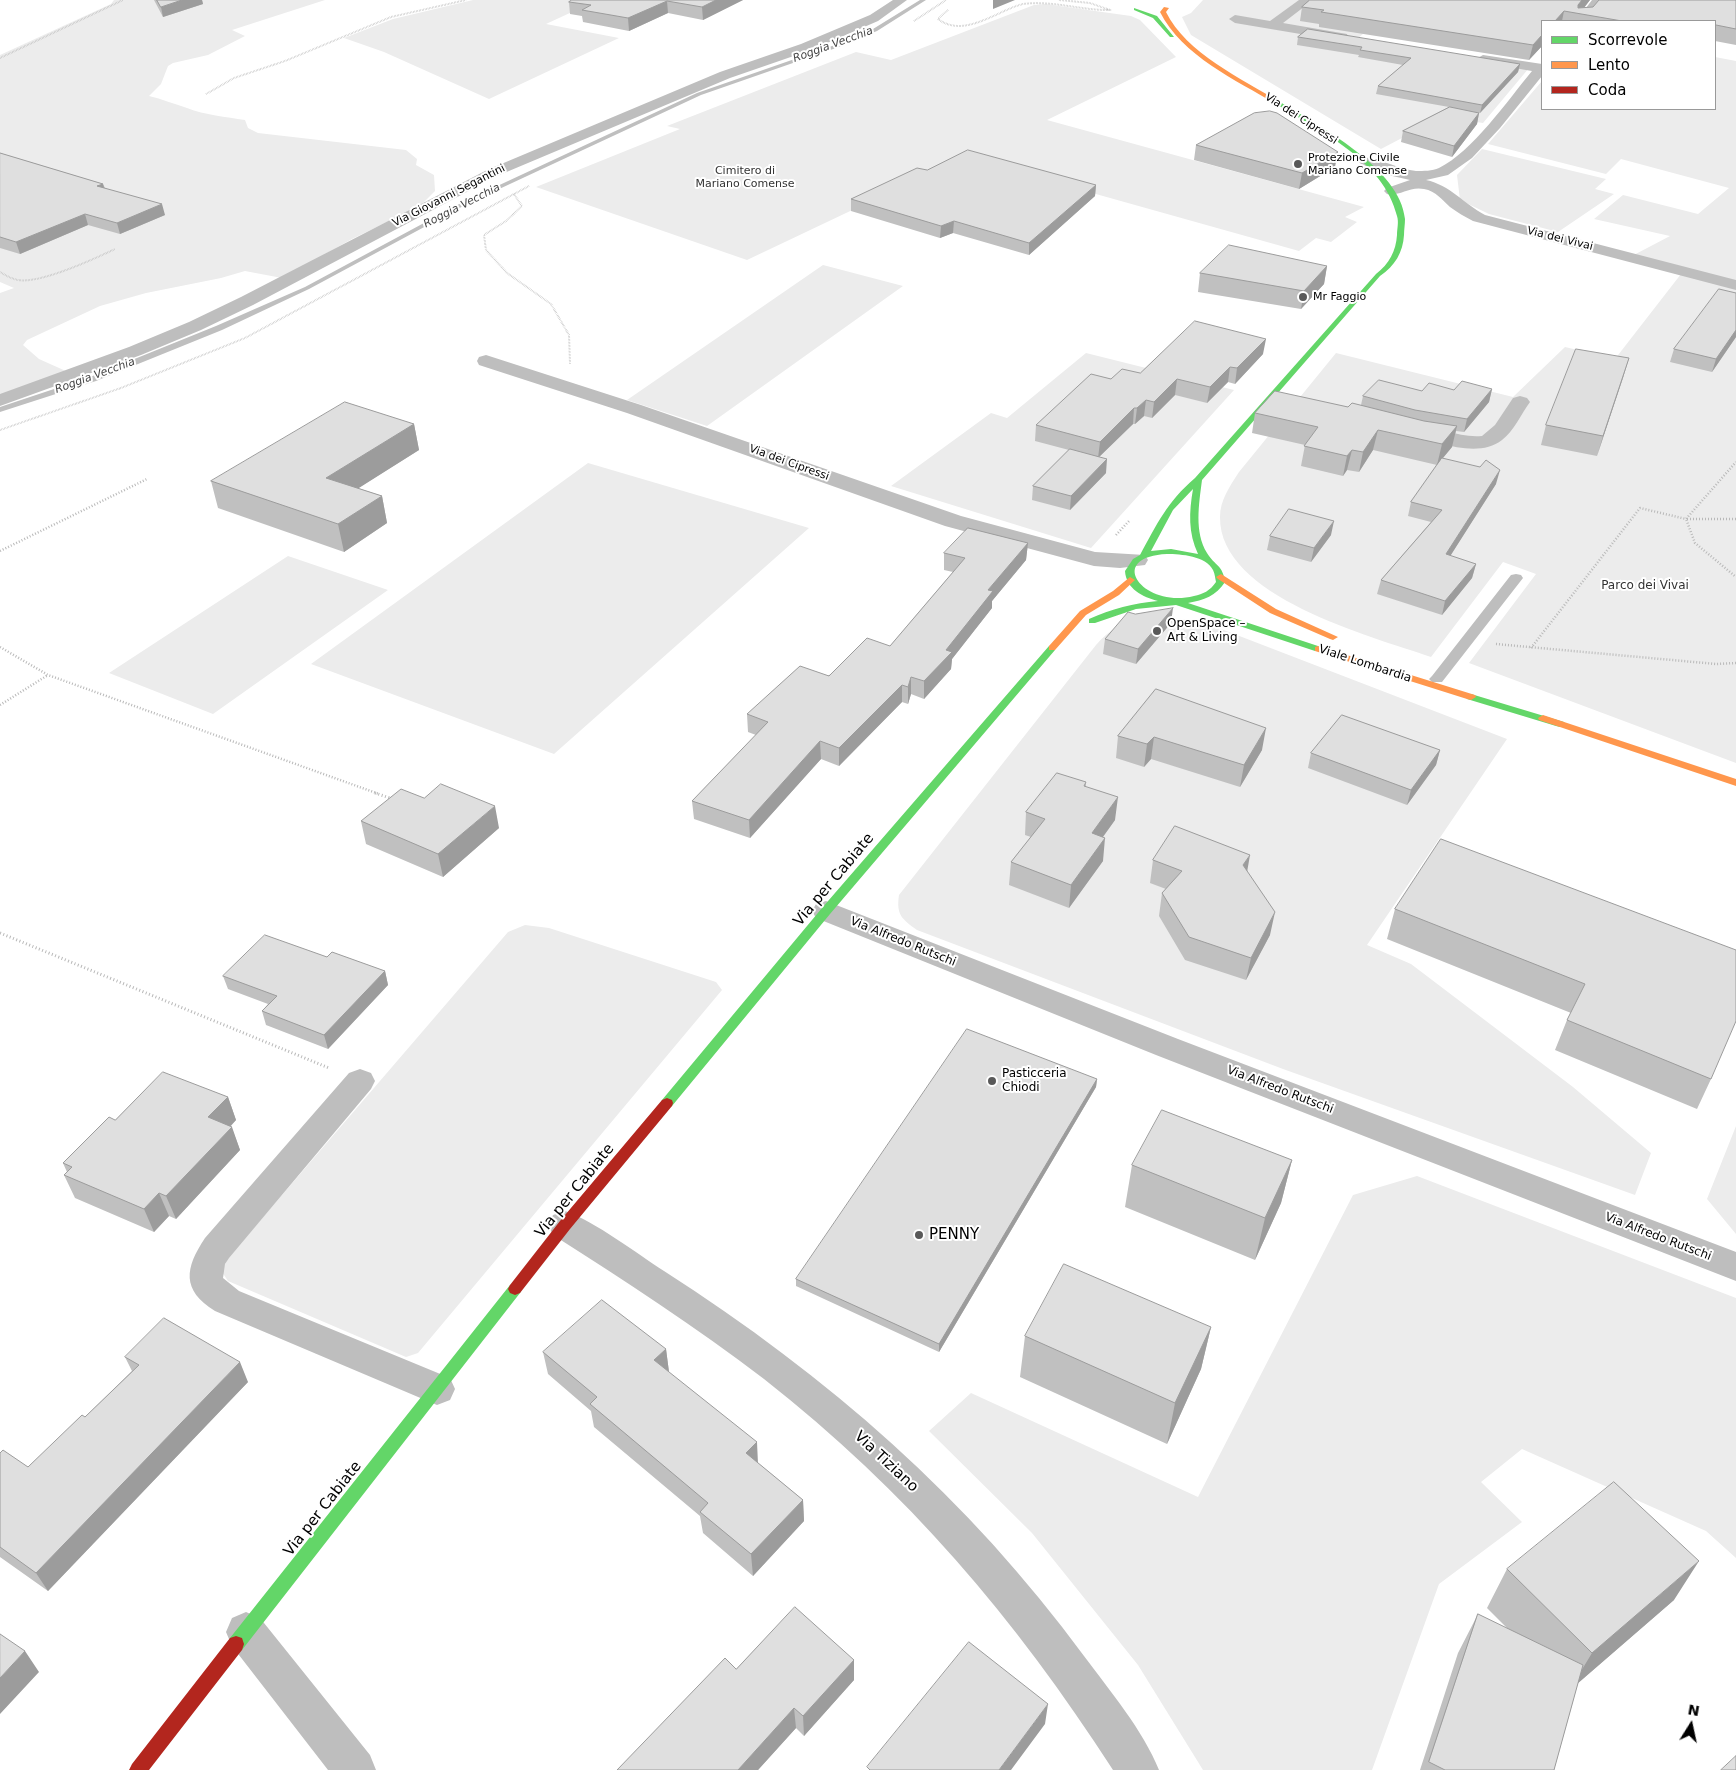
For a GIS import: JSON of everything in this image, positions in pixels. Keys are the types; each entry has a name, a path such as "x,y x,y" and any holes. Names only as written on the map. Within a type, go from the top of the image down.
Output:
{"main road":[{"path":"1129,8 1156,10 1166,4"},
{"name":"Via dei Cipressi","path":"1137,565 1151,546 1171,504 1181,493 1198,480 1378,275 1389,268 1394,261 1402,239 1399,203 1383,178 1366,161 1192,48 1164,18 1163,12 1166,4"},
{"name":"Via dei Cipressi","path":"1129,8 1155,18 1170,35 1192,54 1335,148 1361,170 1379,191 1386,204 1391,223 1388,242 1378,267 1378,275"},
{"path":"1198,480 1195,543 1208,562"},
{"path":"1053,647 1080,615 1118,592 1137,565 1160,552 1182,552 1208,562"},
{"name":"Viale Lombardia","path":"1208,562 1217,568 1221,577 1274,611 1348,643"},
{"name":"Viale Lombardia","path":"1137,565 1140,590 1146,593 1346,658 1560,724 1736,783"},
{"path":"1053,647 1079,628 1106,614 1172,601 1194,600 1210,594 1219,587 1221,577"},
{"name":"Via per Cabiate","path":"138,1770 565,1225 826,911 1053,647"},
{"name":"Viale Lombardia","path":"1384,657 1437,679 1560,724"}],"street":[{"name":"Via Giovanni Segantini","path":"0,400 107,362 188,329 247,302 492,173 725,75 806,47 874,18 901,0"},
{"path":"1273,25 1307,0"},
{"path":"1583,20 1598,0"},
{"path":"1235,19 1357,39"},
{"path":"1473,58 1541,68"},
{"path":"1366,161 1389,171 1411,175 1434,174 1454,166 1483,137 1541,69"},
{"path":"1453,201 1449,184 1454,166"},
{"name":"Via dei Vivai","path":"1392,190 1399,186 1411,184 1434,186 1443,191 1463,210 1479,218 1736,284"},
{"name":"Via dei Cipressi","path":"486,361 565,386 953,521 1094,559 1119,570 1137,565"},
{"path":"1274,392 1295,399"},
{"path":"1403,427 1460,440 1482,442 1495,436 1520,402"},
{"name":"Via Alfredo Rutschi","path":"826,911 1158,1043 1736,1267"},
{"path":"360,1081 217,1248 210,1258 205,1278 210,1288 227,1301 437,1389"},
{"name":"Via Tiziano","path":"565,1225 748,1347 825,1408 891,1466 974,1550 1016,1600 1096,1707 1138,1770"},
{"path":"246,1632 355,1770"}],"lane":[{"path":"1437,679 1516,578"}],"path":[{"path":"0,58 123,0"},
{"path":"206,94 234,78 285,61 391,17 466,0"},
{"path":"911,23 946,0"},
{"path":"1059,0 1090,3 1110,10"},
{"path":"948,10 938,20 943,24 955,25 972,24 1029,3 1043,2 1085,9 1110,10 1129,8"},
{"path":"0,430 52,414 194,360 245,338 535,182"},
{"path":"514,194 522,206 506,221 484,235 486,250 508,274 550,304 569,335 570,369 565,386"},
{"path":"0,272 19,280 40,277 64,270 115,249"},
{"path":"1686,519 1736,462"},
{"path":"0,551 147,479"},
{"path":"1531,648 1640,508 1686,519 1736,519"},
{"path":"1686,519 1695,543 1736,577"},
{"path":"1466,642 1716,664 1736,663"},
{"path":"0,647 48,675 396,800"},
{"path":"0,705 48,675"},
{"path":"0,933 360,1081"}],"green space":[{"path":"114,0 325,0 232,30 245,36 208,55 173,63 168,66 161,84 149,96 201,112 245,120 248,128 258,133 406,150 417,159 416,165 434,175 435,191 420,206 352,239 282,278 245,271 221,278 146,293 100,306 27,340 23,345 39,359 68,372 0,395 0,293 14,288 0,282 0,55 111,4"},
{"path":"473,0 598,0 546,24 619,38 489,99 384,52 344,38 393,19"},
{"path":"1203,0 1512,0 1541,21 1364,33 1356,40 1529,68 1483,123 1442,117 1381,149 1191,35 1182,17 1191,13"},
{"name":"Cimitero di Mariano Comense","path":"1045,4 1131,16 1140,20 1176,57 1047,120 1364,207 1345,217 1357,222 1331,242 1316,238 1299,251 964,157 747,260 536,187 680,129 667,126 856,52 891,60 1034,5"},
{"path":"1716,57 1736,61 1736,284 1630,257 1670,236 1594,219 1623,195 1698,214 1729,188 1621,159 1606,174 1488,144 1541,82 1541,110 1716,110"},
{"path":"1482,149 1606,179 1595,189 1614,194 1558,232 1489,214 1460,200 1457,175"},
{"path":"823,265 903,286 707,426 627,400"},
{"name":"Parco dei Vivai","path":"1681,274 1736,286 1736,763 1469,663 1536,574 1503,562 1431,657 1338,625 1303,609 1271,591 1244,570 1226,545 1220,511 1229,488 1239,472 1336,353 1513,397 1565,347 1615,359"},
{"path":"1086,353 1234,390 1091,548 891,486 991,413 1007,418"},
{"path":"588,463 809,528 554,754 311,664"},
{"path":"288,556 388,590 213,714 109,673"},
{"path":"1168,617 1203,622 1507,739 1367,945 1411,964 1573,1087 1651,1153 1635,1195 1283,1069 917,930 901,916 898,907 899,895 1096,645 1121,625 1137,620"},
{"path":"525,925 549,928 716,982 722,990 418,1353 406,1357 228,1281 222,1272 227,1259 508,932"},
{"path":"1736,1126 1736,1234 1707,1199"},
{"path":"1417,1176 1736,1298 1736,1558 1706,1531 1522,1449 1481,1482 1522,1522 1439,1584 1372,1770 1203,1770 1138,1665 1032,1533 929,1431 971,1393 1198,1497 1353,1195"}],"building":[{"path":"157,0 182,0 161,7"},
{"path":"572,0 716,0 702,7 667,1 628,18 582,10 591,5 569,2"},
{"path":"1310,0 1582,0 1578,8 1593,7 1599,0 1736,0 1736,29 1716,25 1716,20 1616,20 1564,11 1556,20 1541,20 1541,36 1533,45 1321,12 1324,10 1302,7"},
{"path":"1308,29 1520,64 1482,105 1378,86 1411,58 1360,50 1362,47 1298,37"},
{"path":"1450,107 1479,113 1454,146 1403,131"},
{"path":"1270,111 1277,113 1338,152 1302,173 1196,145 1254,113"},
{"path":"968,150 1096,185 1029,243 954,221 941,226 851,199 917,168 927,170"},
{"path":"0,153 103,184 97,186 162,204 117,223 85,214 16,242 0,237"},
{"path":"1229,245 1327,266 1304,291 1200,273"},
{"path":"1719,289 1736,293 1736,330 1716,359 1674,349"},
{"path":"1195,321 1266,339 1237,368 1230,367 1210,387 1177,379 1154,402 1146,400 1137,408 1134,408 1100,442 1036,425 1091,374 1111,379 1122,369 1140,373"},
{"path":"1576,349 1629,358 1603,436 1546,425"},
{"path":"1379,380 1422,391 1429,383 1454,390 1462,381 1492,389 1467,419 1415,410 1363,396"},
{"path":"1275,391 1348,407 1352,403 1424,421 1457,426 1442,444 1378,430 1363,452 1352,450 1347,456 1304,446 1318,427 1255,413"},
{"path":"345,402 414,424 326,478 382,496 338,524 211,481"},
{"path":"1070,449 1107,459 1071,496 1033,486"},
{"path":"1442,458 1480,467 1486,460 1500,470 1446,554 1476,564 1445,601 1381,580 1442,510 1411,502"},
{"path":"1289,509 1334,521 1314,548 1270,536"},
{"path":"968,528 1028,543 988,590 993,591 946,650 952,652 924,681 911,677 908,687 902,685 839,748 820,741 749,820 692,801 768,722 747,714 800,666 829,676 867,638 890,646 965,558 944,553"},
{"path":"1173,608 1138,649 1105,639 1128,612 1135,614"},
{"path":"1156,689 1266,728 1244,765 1154,737 1147,744 1118,736"},
{"path":"1342,715 1440,750 1411,790 1311,753"},
{"path":"1057,773 1086,782 1084,786 1118,797 1092,833 1105,838 1071,885 1011,862 1045,819 1026,812"},
{"path":"441,784 495,806 438,854 361,821 401,789 424,798"},
{"path":"1175,826 1250,855 1243,865 1275,912 1251,958 1189,937 1162,893 1182,871 1153,860"},
{"path":"1441,839 1736,950 1736,1021 1711,1079 1567,1020 1585,984 1395,909"},
{"path":"265,935 327,957 332,952 385,971 324,1035 262,1011 277,996 223,976"},
{"path":"967,1029 1097,1079 939,1344 796,1279"},
{"path":"163,1072 228,1097 208,1117 232,1127 166,1196 159,1193 144,1209 64,1175 72,1167 63,1163 109,1117 115,1120"},
{"path":"1162,1110 1292,1160 1265,1218 1132,1165"},
{"path":"1064,1264 1211,1327 1175,1403 1025,1336"},
{"path":"602,1300 666,1349 654,1360 757,1442 746,1453 803,1500 751,1554 700,1512 708,1503 590,1404 597,1397 543,1352"},
{"path":"164,1318 240,1362 36,1573 0,1547 0,1453 3,1450 28,1467 82,1415 85,1417 139,1365 125,1357"},
{"path":"1614,1482 1699,1561 1592,1653 1507,1569"},
{"path":"795,1607 854,1660 803,1716 794,1708 738,1770 617,1770 725,1658 736,1669"},
{"path":"1478,1614 1583,1665 1554,1770 1445,1770 1429,1762"},
{"path":"0,1634 25,1651 0,1678"},
{"path":"969,1642 1048,1704 999,1770 870,1770 867,1767"},
{"path":"1736,1756 1736,1770 1721,1770"}],"waterway":[{"name":"Roggia Vecchia","path":"0,410 93,379 219,328 307,288 465,203 699,94 834,47 875,30 923,0"}],"traffic: fast":[{"path":"1136,9 1155,17 1172,36"},
{"path":"1144,555 1169,509 1198,480 1378,275 1387,268 1395,256 1400,241 1401,218 1394,196 1380,177 1362,158 1340,142 1278,103"},
{"path":"1198,480 1194,512 1195,533 1202,553 1209,562"},
{"path":"1092,621 1143,605 1151,604 1164,603 1178,602 1205,596 1215,590 1220,582 1217,568 1204,559 1180,552 1158,552 1142,557 1132,566 1130,577 1138,588 1152,596 1174,601 1318,649"},
{"path":"667,1103 826,911 1052,648"},
{"path":"1471,697 1560,724"},
{"path":"236,1644 515,1289"}],"traffic: slow":[{"path":"1166,8 1163,12 1169,24 1195,50 1231,75 1278,103"},
{"path":"1221,577 1273,611 1333,637"},
{"path":"1052,648 1083,613 1116,593 1130,580"},
{"path":"1318,649 1471,697"},
{"path":"1543,718 1736,783"}],"traffic: jam":[{"path":"515,1289 565,1225 667,1103"},
{"path":"138,1770 236,1644"}],"place":[{"name":"Protezione Civile Mariano Comense","path":"1298,164"},
{"name":"Mr Faggio","path":"1303,297"},
{"name":"OpenSpace – Art & Living","path":"1157,631"},
{"name":"Pasticceria Chiodi","path":"992,1081"},
{"name":"PENNY","path":"919,1235"}]}
